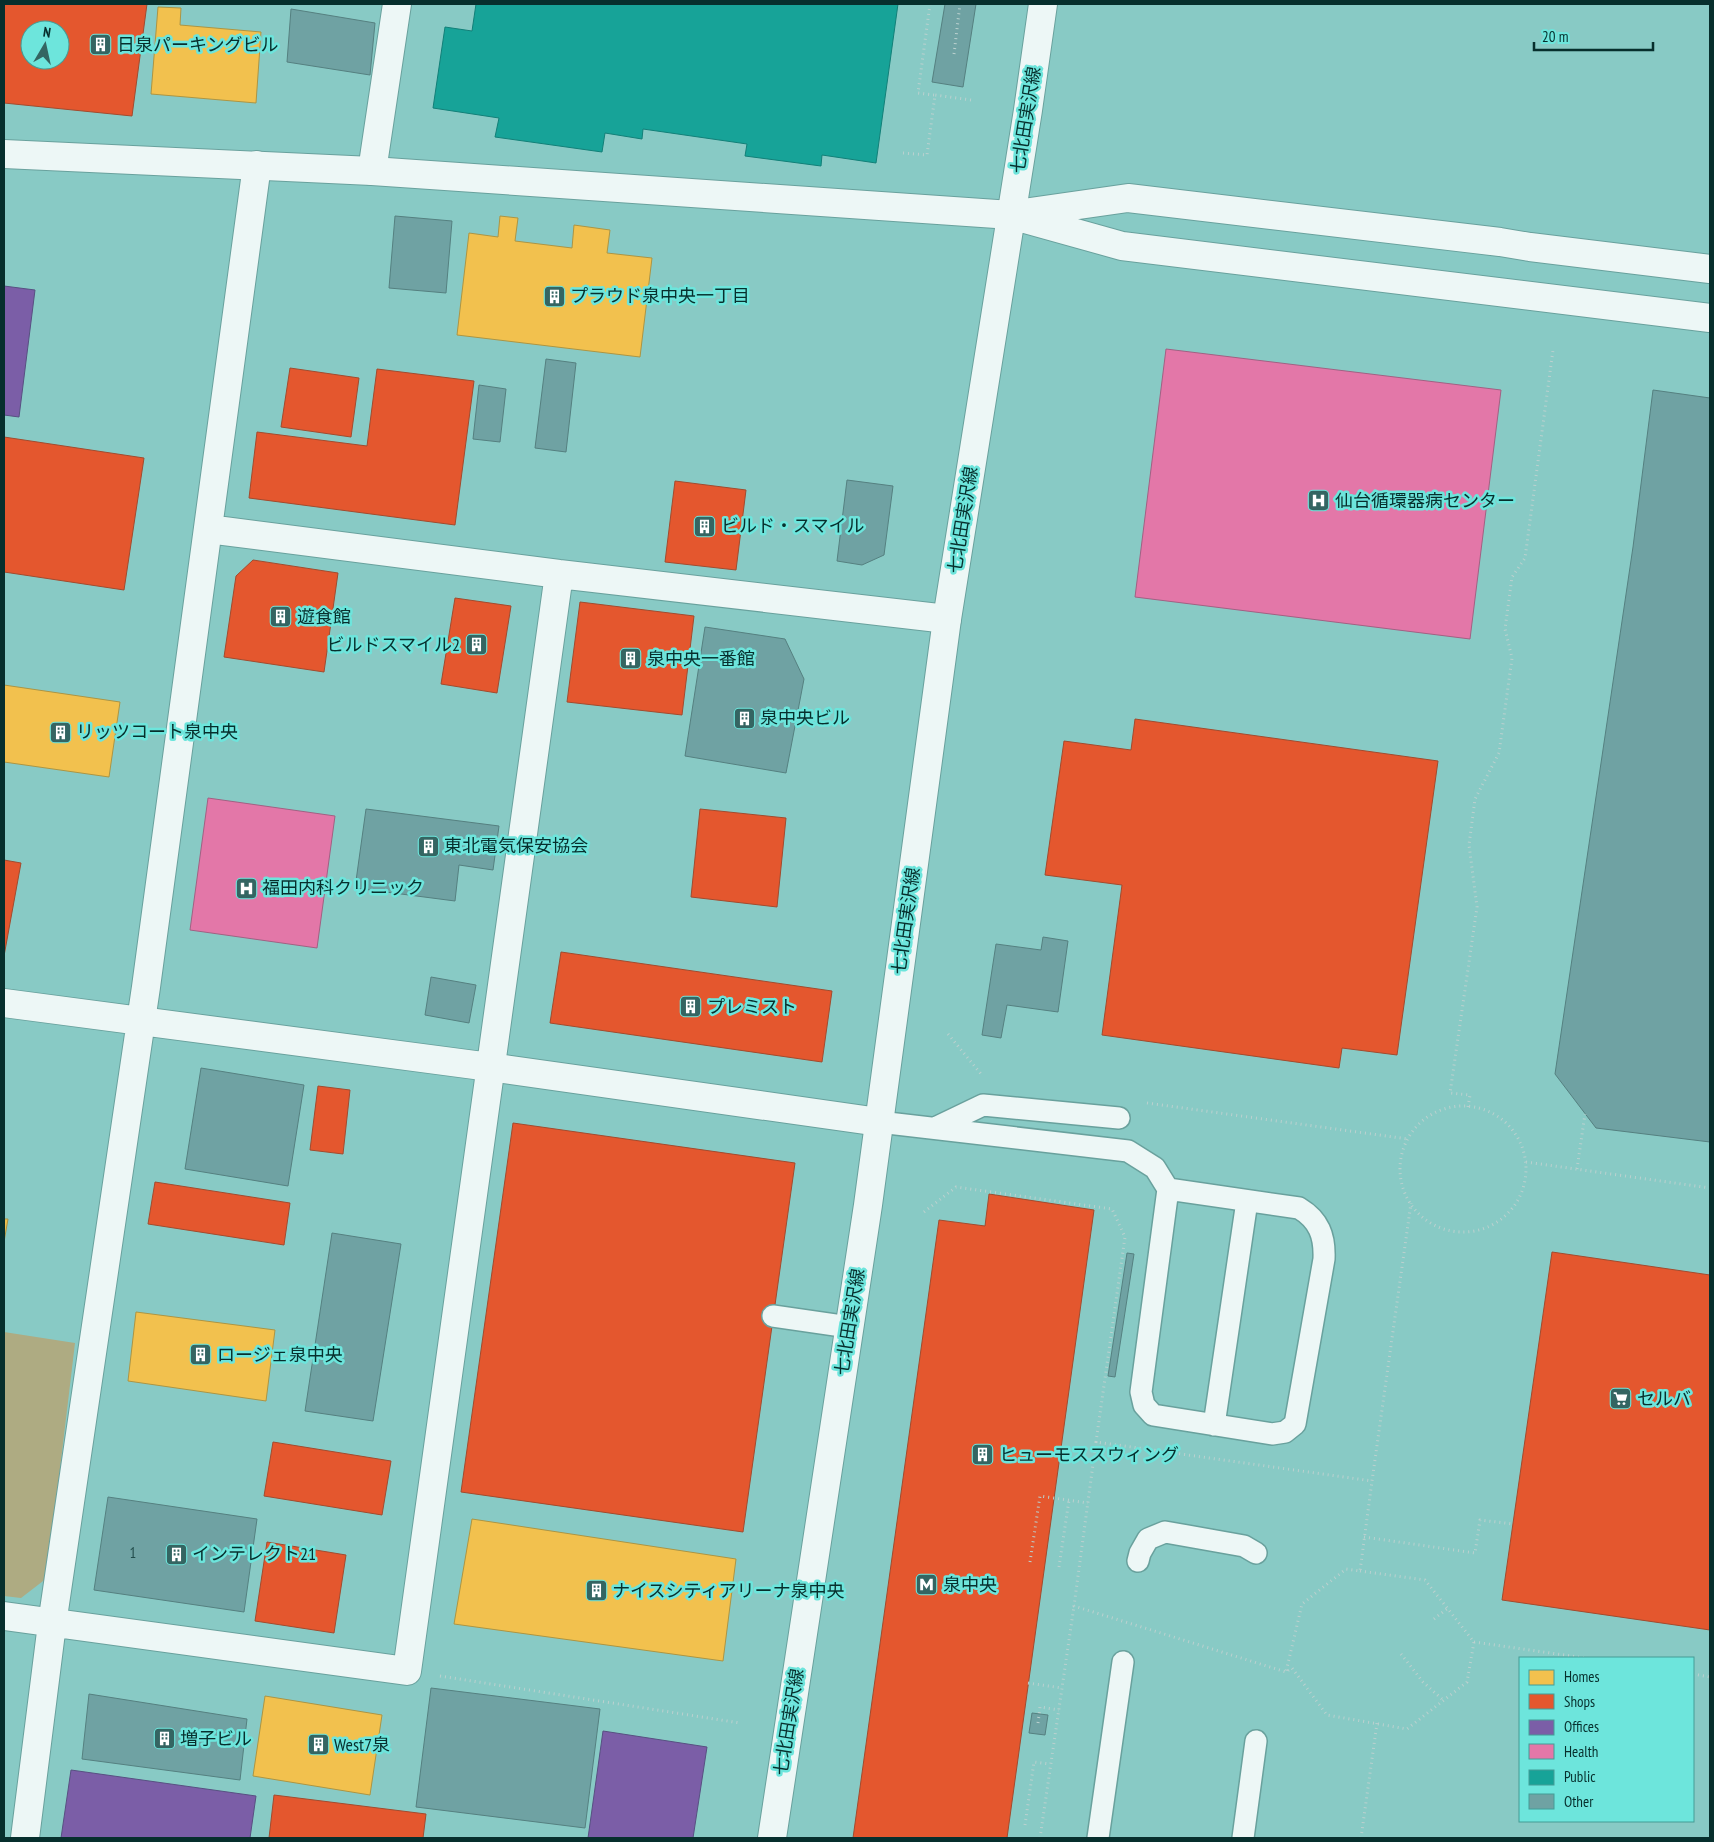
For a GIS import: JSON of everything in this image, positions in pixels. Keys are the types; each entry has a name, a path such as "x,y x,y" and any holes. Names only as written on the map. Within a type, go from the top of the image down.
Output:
{"street":[{"path":"372,171 397,4"},
{"name":"七北田実沢線","path":"772,1838 879,1122 947,619 1043,4"},
{"path":"4,154 372,171 1011,214 1128,198 1710,269"},
{"path":"25,1838 52,1624 141,1022 257,165"},
{"path":"1011,214 1122,246 1710,318"},
{"path":"208,529 560,574 947,619"},
{"path":"4,1616 407,1671 560,574"},
{"path":"4,1003 490,1067 879,1122"}],"lane":[{"path":"935,1128 983,1105 1119,1118"},
{"path":"879,1122 1128,1151 1155,1168 1168,1190 1142,1392 1144,1405 1153,1415 1272,1434 1284,1432 1295,1424 1324,1259 1325,1244 1312,1216 1299,1208 1168,1190"},
{"path":"1214,1425 1247,1201"},
{"path":"773,1316 849,1326"},
{"path":"1138,1561 1148,1539 1165,1532 1244,1546 1256,1552"},
{"path":"1098,1838 1124,1662"},
{"path":"1243,1838 1256,1741"}],"path":[{"path":"930,4 918,93 971,100"},
{"path":"954,54 960,4"},
{"path":"903,153 927,155 935,95"},
{"path":"1468,1107 1470,1095 1450,1092 1476,907 1469,845 1475,799 1499,753 1512,658 1505,629 1512,577 1525,558 1553,350"},
{"path":"948,1034 987,1081"},
{"path":"1143,1103 1408,1139"},
{"path":"1468,1107 1494,1114 1507,1124 1517,1136 1526,1162 1523,1189 1514,1207 1499,1221 1480,1230 1460,1232 1444,1229 1429,1221 1416,1211 1405,1194 1400,1175 1401,1156 1408,1139 1418,1125 1432,1114 1450,1108 1468,1107"},
{"path":"1577,1169 1585,1114"},
{"path":"1526,1162 1710,1188"},
{"path":"924,1212 956,1187 1112,1209 1126,1237 1040,1838"},
{"path":"1360,1571 1411,1203"},
{"path":"1096,1442 1372,1482"},
{"path":"1030,1562 1040,1496 1088,1503"},
{"path":"1059,1567 1069,1500"},
{"path":"1364,1537 1475,1553 1480,1520 1513,1524"},
{"path":"1286,1672 1302,1604 1346,1570 1425,1580 1474,1642 1578,1657"},
{"path":"1074,1606 1286,1672"},
{"path":"1434,1619 1448,1608"},
{"path":"1286,1672 1292,1668 1327,1715 1407,1729 1467,1682 1474,1642"},
{"path":"1401,1654 1423,1682 1444,1700"},
{"path":"407,1671 740,1723"},
{"path":"1694,1674 1710,1677"},
{"path":"1028,1683 1062,1688"},
{"path":"1038,1723 1040,1707 1059,1710"},
{"path":"1361,1838 1377,1723"},
{"path":"1024,1825 1034,1762 1050,1764"}],"shaded area":[{"path":"4,1332 75,1343 47,1578 21,1598 4,1596"}],"building: Homes":[{"path":"158,7 181,8 180,25 261,32 256,103 151,94"},
{"name":"プラウド泉中央一丁目","path":"500,216 518,218 515,241 572,248 574,225 610,230 607,253 652,258 640,357 457,335 469,233 498,237"},
{"name":"リッツコート泉中央","path":"4,685 120,702 109,777 4,762"},
{"path":"4,1219 8,1219 4,1242"},
{"name":"ロージェ泉中央","path":"136,1312 275,1330 266,1401 128,1381"},
{"name":"ナイスシティアリーナ泉中央","path":"472,1519 736,1559 723,1661 454,1624"},
{"name":"West7泉","path":"265,1696 382,1715 370,1795 253,1776"}],"building: Shops":[{"name":"日泉パーキングビル","path":"4,4 147,4 132,116 4,103"},
{"path":"290,368 359,378 351,437 281,427"},
{"path":"377,369 474,381 455,525 249,498 257,432 367,446"},
{"path":"4,437 144,458 124,590 4,572"},
{"name":"ビルド・スマイル","path":"675,481 746,490 736,570 665,562"},
{"name":"遊食館","path":"253,560 338,573 324,672 224,657 236,576"},
{"name":"ビルドスマイル2","path":"455,598 511,606 497,693 441,684"},
{"name":"泉中央一番館","path":"580,602 694,616 682,715 567,702"},
{"path":"1135,719 1438,761 1397,1055 1342,1048 1339,1068 1102,1035 1122,885 1045,875 1064,741 1131,750"},
{"path":"700,809 786,818 777,907 691,897"},
{"path":"4,860 21,863 4,956"},
{"name":"プレミスト","path":"561,952 832,991 822,1062 550,1023"},
{"path":"318,1086 350,1090 343,1154 310,1150"},
{"path":"513,1123 795,1163 743,1532 461,1492"},
{"path":"155,1182 290,1203 284,1245 148,1224"},
{"name":"ヒューモススウィング","path":"989,1194 1094,1210 1007,1838 853,1838 939,1220 985,1226"},
{"name":"セルバ","path":"1552,1252 1710,1275 1710,1630 1502,1600"},
{"path":"273,1442 391,1461 382,1515 264,1496"},
{"path":"267,1542 346,1555 334,1633 255,1621"},
{"path":"274,1795 426,1814 423,1838 269,1838"}],"building: Offices":[{"path":"4,286 35,290 19,417 4,415"},
{"path":"603,1731 707,1747 693,1838 588,1838"},
{"path":"71,1770 256,1796 250,1838 61,1838"}],"building: Health":[{"path":"1166,349 1501,390 1470,639 1135,597"},
{"path":"208,798 335,816 317,948 190,930"}],"building: Public":[{"path":"476,4 898,4 876,163 822,155 821,166 745,156 747,144 643,129 642,139 605,133 602,152 495,137 499,118 433,108 445,27 472,31"}],"building: Other":[{"path":"945,4 976,4 963,87 932,82"},
{"path":"291,9 375,23 370,75 287,62"},
{"path":"395,216 452,221 446,293 389,288"},
{"path":"546,359 576,363 566,452 535,448"},
{"path":"479,385 506,389 500,442 473,439"},
{"path":"1653,390 1710,398 1710,1142 1596,1128 1555,1074 1633,547"},
{"path":"847,480 893,486 884,555 862,565 837,561"},
{"name":"泉中央ビル","path":"705,627 785,639 804,679 786,773 685,756"},
{"name":"東北電気保安協会","path":"366,809 499,826 493,870 459,865 455,901 355,888"},
{"path":"1043,937 1068,941 1058,1012 1007,1005 1001,1038 982,1035 996,944 1041,950"},
{"path":"431,977 476,985 469,1023 425,1015"},
{"path":"201,1068 304,1085 288,1186 185,1169"},
{"path":"332,1233 401,1244 373,1421 305,1411"},
{"path":"1127,1253 1134,1254 1115,1377 1108,1376"},
{"name":"インテレクト21","path":"108,1497 257,1519 244,1612 94,1590"},
{"path":"431,1688 600,1709 585,1828 416,1807"},
{"name":"増子ビル","path":"89,1694 247,1719 240,1780 82,1759"},
{"path":"1032,1713 1048,1715 1045,1735 1029,1733"}],"place":[{"name":"日泉パーキングビル","path":"101,45"},
{"name":"プラウド泉中央一丁目","path":"554,296"},
{"name":"仙台循環器病センター","path":"1319,501"},
{"name":"ビルド・スマイル","path":"705,526"},
{"name":"遊食館","path":"281,617"},
{"name":"ビルドスマイル2","path":"476,645"},
{"name":"泉中央一番館","path":"631,659"},
{"name":"泉中央ビル","path":"744,718"},
{"name":"リッツコート泉中央","path":"60,732"},
{"name":"東北電気保安協会","path":"428,846"},
{"name":"福田内科クリニック","path":"246,888"},
{"name":"プレミスト","path":"691,1007"},
{"name":"ロージェ泉中央","path":"201,1355"},
{"name":"セルバ","path":"1621,1399"},
{"name":"ヒューモススウィング","path":"983,1455"},
{"name":"インテレクト21","path":"176,1554"},
{"name":"泉中央","path":"927,1585"},
{"name":"ナイスシティアリーナ泉中央","path":"596,1591"},
{"name":"増子ビル","path":"164,1739"},
{"name":"West7泉","path":"318,1745"}]}
